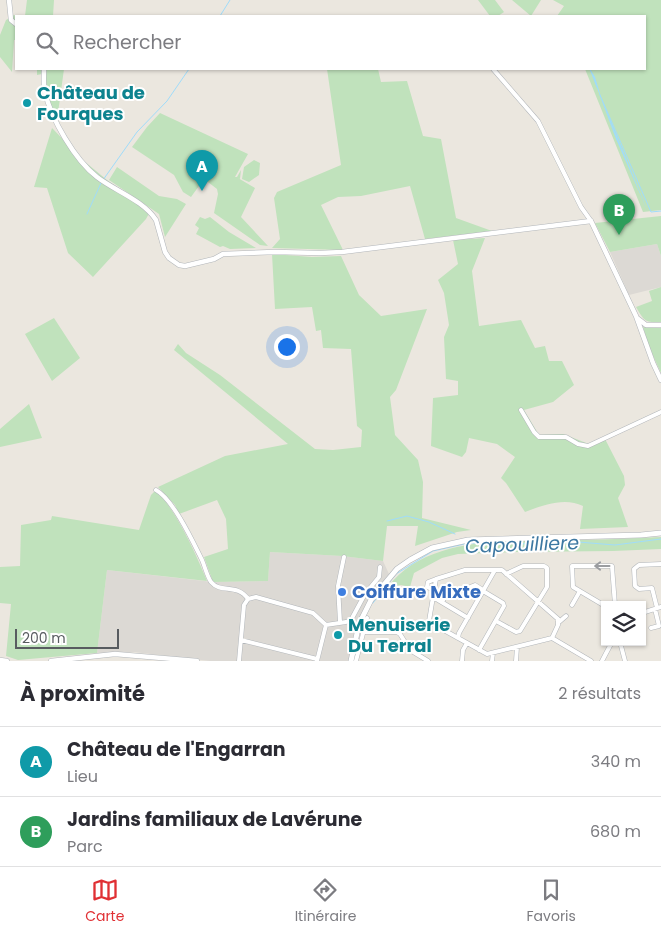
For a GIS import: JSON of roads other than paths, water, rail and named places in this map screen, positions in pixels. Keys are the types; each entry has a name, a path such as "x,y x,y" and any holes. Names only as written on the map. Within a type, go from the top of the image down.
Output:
{"main road":[{"path":"351,661 359,624 371,600 398,569 432,548 468,540 661,533"}],"street":[{"path":"9,0 11,20 15,23"},
{"path":"44,70 44,91 57,121 74,152 81,162 96,176 149,212 156,220 163,246 169,258 179,265 185,266 214,259 223,254 274,252 320,254 590,221"},
{"path":"494,70 538,121 581,207 590,221 636,316 661,380"},
{"path":"636,316 642,323 653,326 661,325"},
{"path":"640,329 642,323"},
{"path":"521,410 539,437 566,437 578,444 588,446 661,412"},
{"path":"156,490 172,505 202,560 211,582 218,588 239,590 248,599"},
{"path":"340,622 338,593 344,556"},
{"path":"651,628 659,626 658,608 652,588 639,589 635,586 634,569 639,565 661,564"},
{"path":"496,621 516,632 520,631 547,586 547,568 544,566 523,566 506,574"},
{"path":"601,604 573,588 572,566 612,566 615,601"},
{"path":"326,625 349,622 353,618 365,594 379,577 380,567"},
{"path":"434,590 427,587 428,582 465,570 502,570 558,621"},
{"path":"458,638 459,633 495,570"},
{"path":"436,579 429,621 479,650 487,654 552,638 591,661"},
{"path":"442,602 447,593 455,593 475,585 504,605 479,650"},
{"path":"572,605 580,592"},
{"path":"433,597 468,618"},
{"path":"239,661 244,605 248,599 256,598 313,613 326,625"},
{"path":"646,612 658,608"},
{"path":"552,638 558,621 566,616"},
{"path":"356,661 367,618"},
{"path":"241,640 317,660 326,625"},
{"path":"362,632 397,632 410,650 428,661"},
{"path":"462,661 463,650 467,643"},
{"path":"602,661 610,646"},
{"path":"621,646 625,661"},
{"path":"516,661 517,647"},
{"path":"492,661 493,653"},
{"path":"108,661 109,654"},
{"path":"51,661 109,654 133,654 197,661"},
{"path":"0,660 7,661"}],"water":[{"path":"590,70 595,77 601,97 648,212 616,139"}],"waterway":[{"path":"221,15 230,0"},
{"path":"103,180 137,132 167,101 188,70"},
{"path":"590,70 597,87"},
{"path":"600,95 651,212 661,211"},
{"path":"87,214 101,183"},
{"name":"Capouilliere","path":"387,521 407,516 429,522 455,534"},
{"name":"Capouilliere","path":"373,603 396,574 433,551 469,543 544,544 578,542 615,545 661,539"}],"place":[{"name":"Château de Fourques","path":"27,103"},
{"name":"Château de l'Engarran","path":"202,191"},
{"name":"Jardins familiaux de Lavérune","path":"619,235"},
{"name":"Coiffure Mixte","path":"342,592"},
{"name":"Menuiserie Du Terral","path":"338,635"}]}
